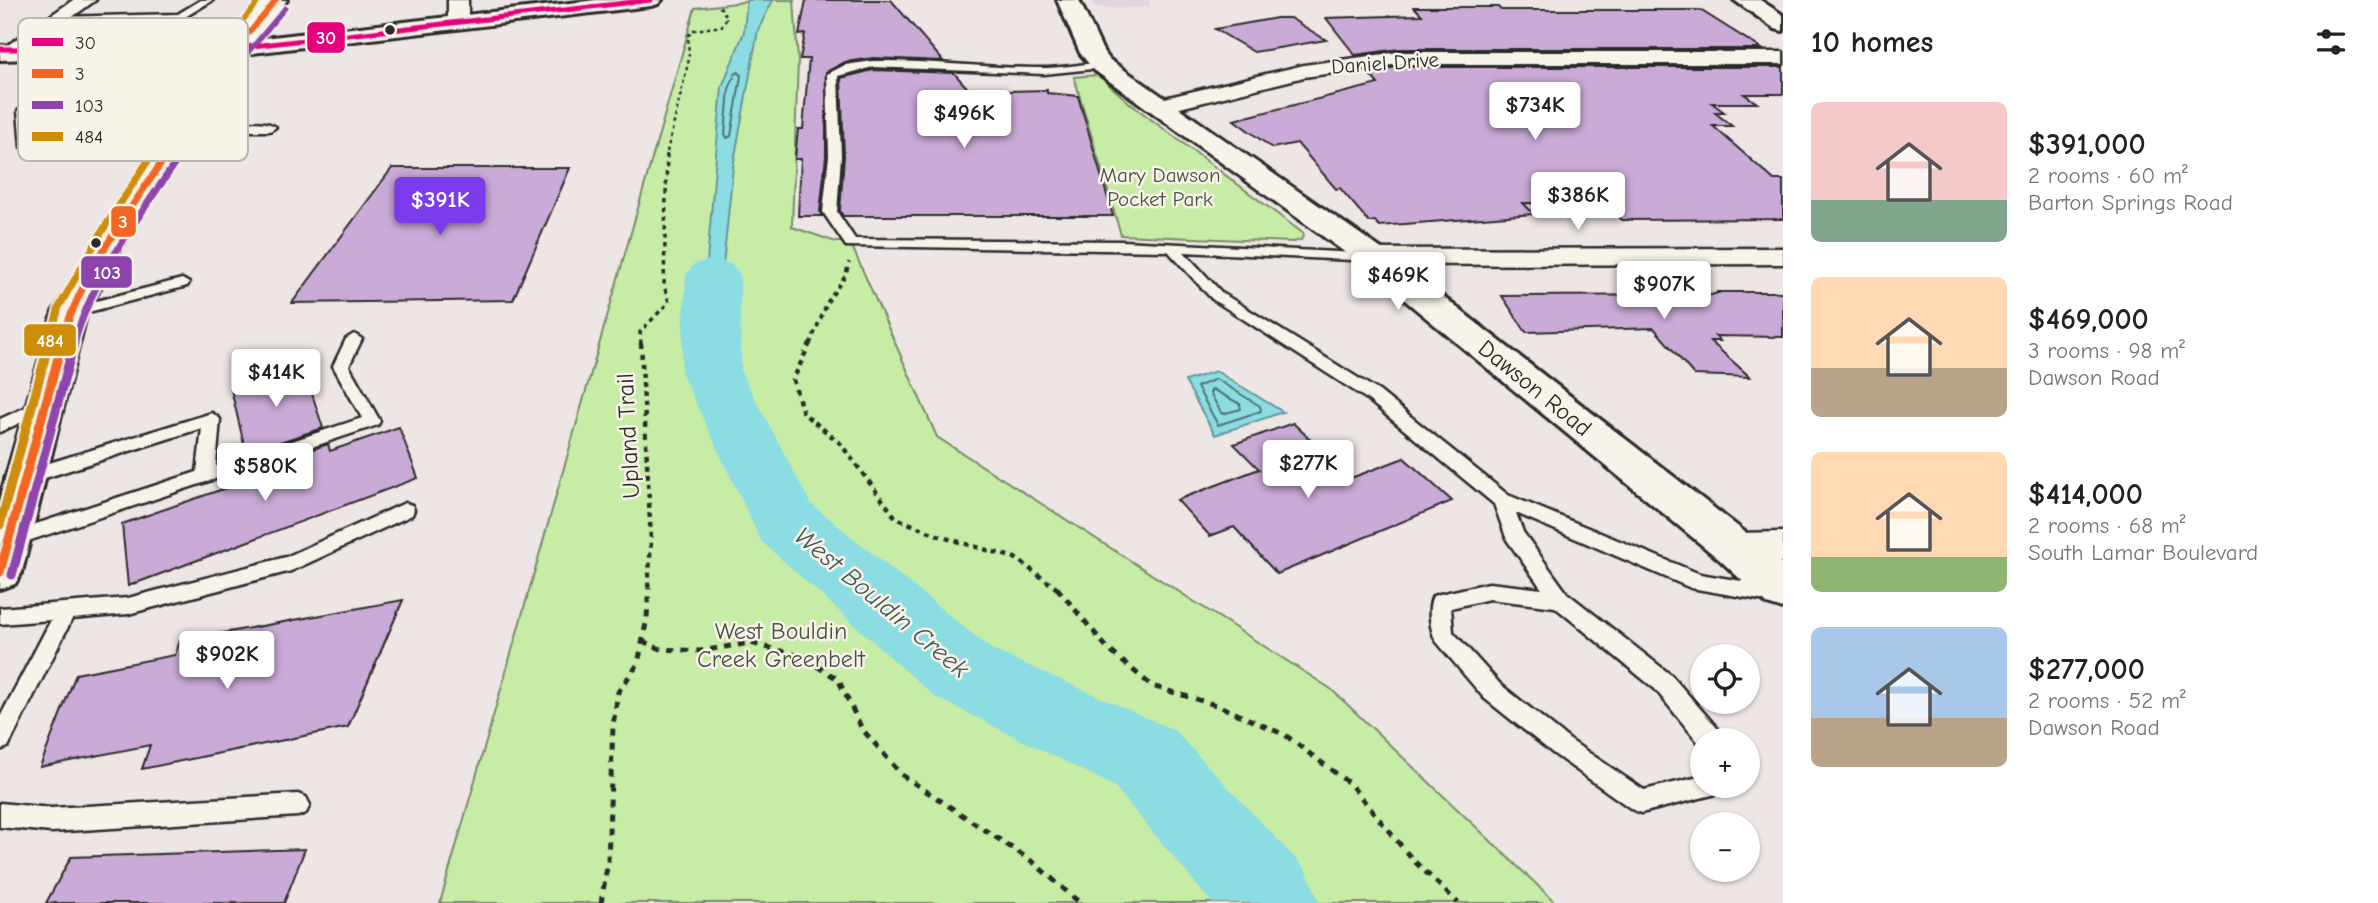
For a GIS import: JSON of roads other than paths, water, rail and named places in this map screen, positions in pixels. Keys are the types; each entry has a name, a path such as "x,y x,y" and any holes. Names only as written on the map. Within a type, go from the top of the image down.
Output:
{"main road":[{"path":"235,18 246,0"},
{"path":"248,34 276,0"},
{"path":"285,0 309,17 377,33"},
{"path":"248,47 458,24 584,4 651,0"},
{"name":"Dawson Road","path":"1068,0 1091,53 1102,65 1372,257 1735,548 1783,594"},
{"path":"1745,0 1783,24"},
{"path":"4,556 70,312 113,237 163,161"}],"street":[{"path":"60,18 86,0"},
{"path":"458,0 458,24"},
{"name":"Daniel Drive","path":"1160,106 1304,71 1399,58 1783,58"},
{"path":"1372,257 1783,256"},
{"path":"1735,548 1783,547"}],"lane":[{"path":"139,18 180,17 208,0"},
{"path":"1102,65 1044,72 883,63 843,67 832,75 835,156 830,212 851,243 1172,247 1372,257"},
{"path":"248,127 270,127"},
{"path":"1172,247 1217,296 1373,395 1502,500 1698,582 1783,594"},
{"path":"70,312 182,283"},
{"path":"4,556 206,475 372,421 341,366 354,339"},
{"path":"0,426 46,404"},
{"path":"26,477 212,419 206,475"},
{"path":"1502,500 1514,536 1560,599 1663,682 1703,728"},
{"path":"0,615 128,606 291,564 405,510"},
{"path":"1560,599 1489,591 1440,602 1443,635 1492,691 1562,747 1641,802 1690,790"},
{"path":"0,740 9,711 66,611"},
{"path":"0,815 51,820 298,805"}],"water":[{"path":"747,0 773,0 758,30 733,167 712,375 705,286 722,87 744,32"},
{"path":"1216,371 1283,412 1215,435 1185,381"}],"waterway":[{"name":"West Bouldin Creek","path":"713,275 711,372 786,522 963,673 1144,758 1273,903"}],"park label":[{"name":"Mary Dawson Pocket Park","path":"1160,187"},
{"name":"West Bouldin Creek Greenbelt","path":"781,645"}]}
